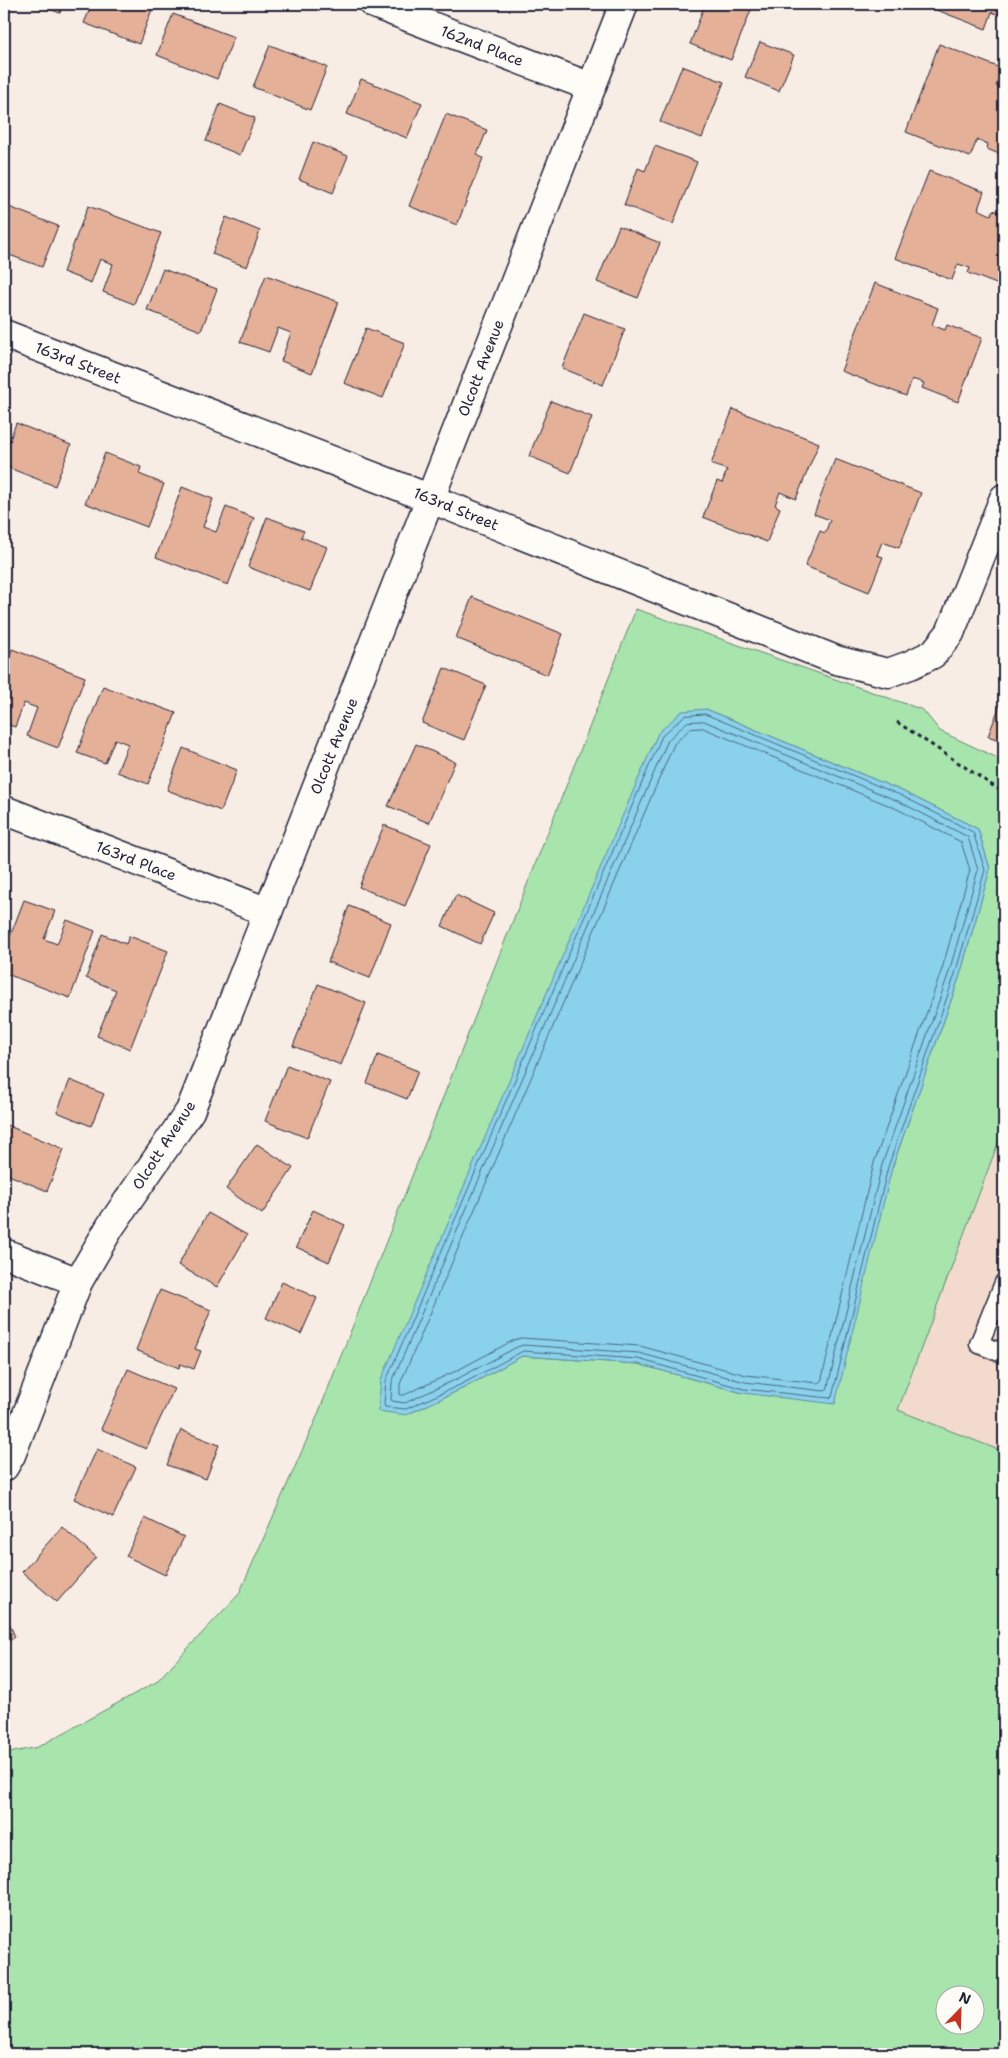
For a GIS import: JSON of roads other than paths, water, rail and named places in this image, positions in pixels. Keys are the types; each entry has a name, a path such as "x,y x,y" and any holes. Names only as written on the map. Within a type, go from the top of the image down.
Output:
{"street":[{"name":"162nd Place","path":"374,4 591,87"},
{"name":"Olcott Avenue","path":"4,1467 78,1282 110,1227 190,1111 624,4"},
{"name":"163rd Street","path":"4,334 430,499 836,660 888,672 910,665 933,654 950,633 1004,498"},
{"name":"163rd Place","path":"4,810 268,912"},
{"path":"4,1253 78,1282"}],"lane":[{"path":"1004,1283 979,1344 1004,1354"}],"water":[{"path":"706,709 902,791 978,829 990,869 960,975 892,1168 835,1404 743,1393 638,1364 522,1356 464,1388 406,1415 378,1411 381,1380 658,733 682,711"}]}
